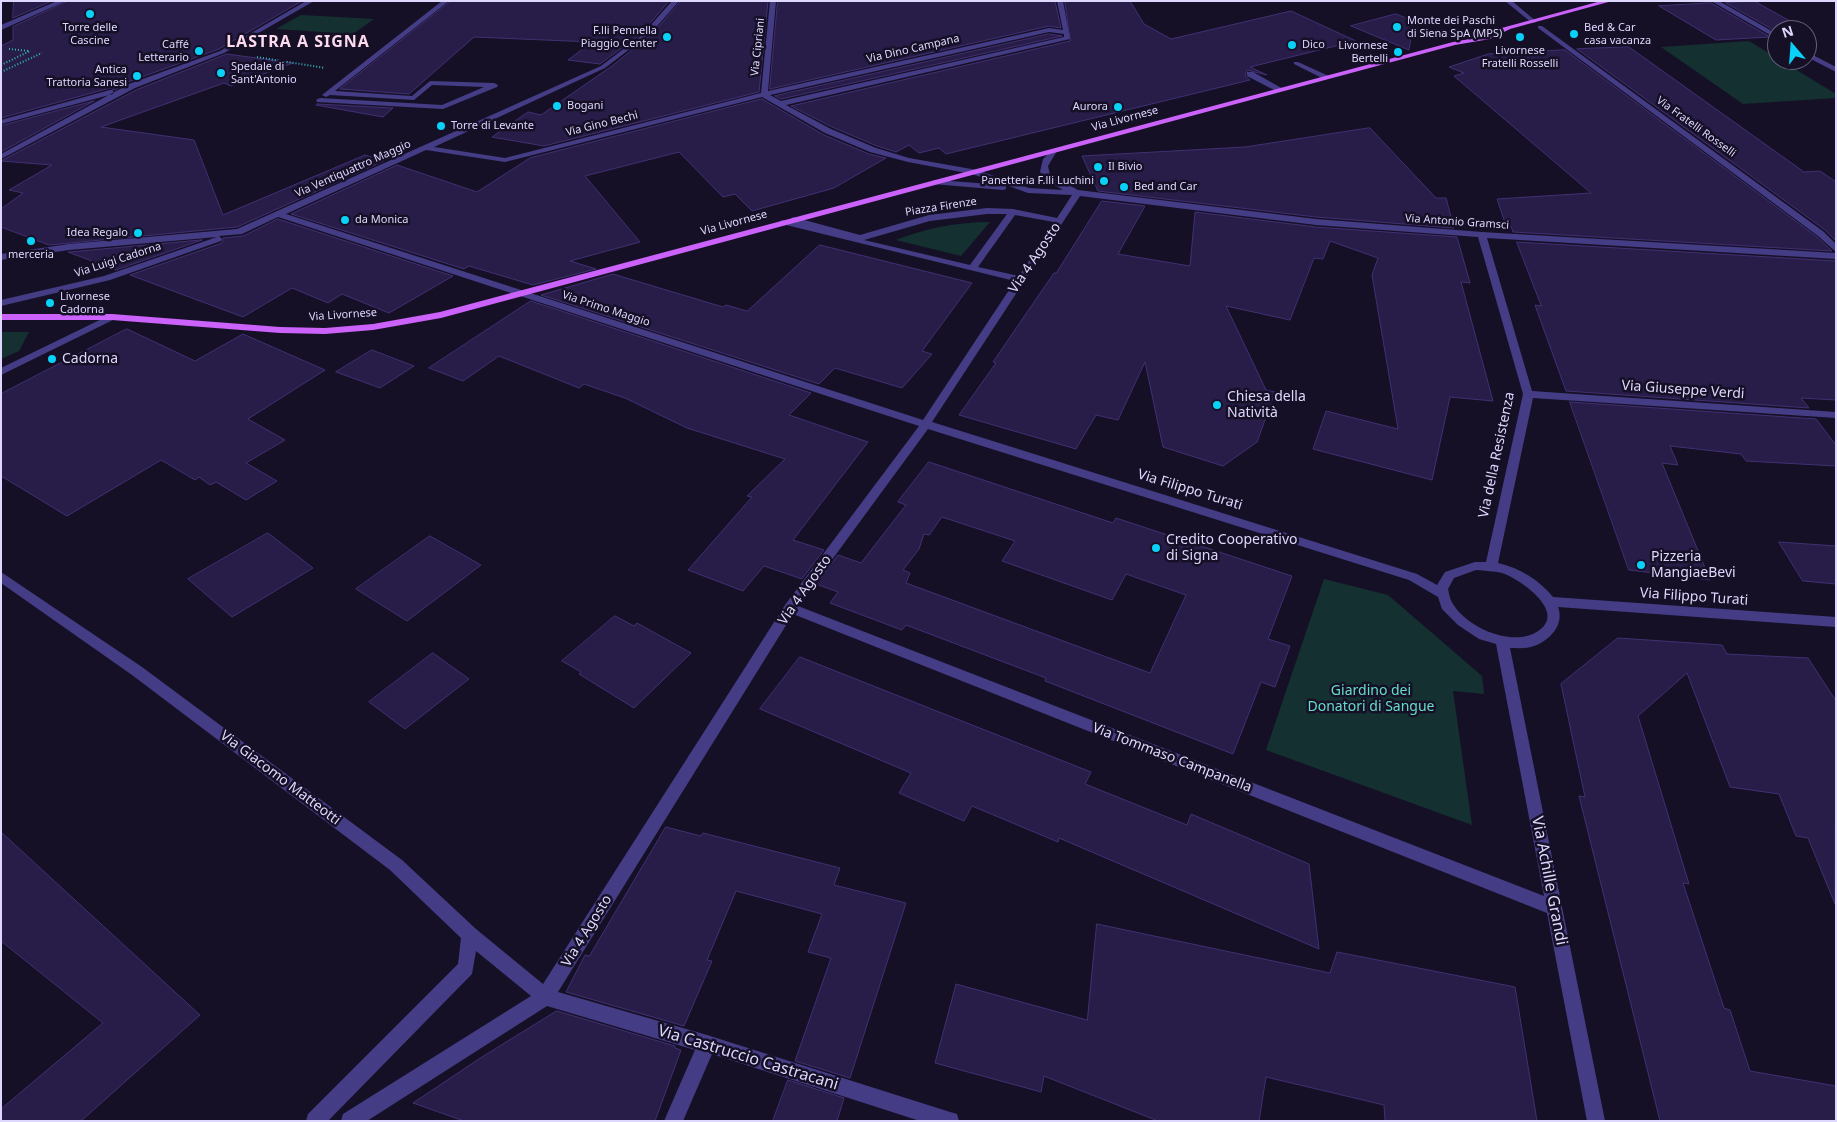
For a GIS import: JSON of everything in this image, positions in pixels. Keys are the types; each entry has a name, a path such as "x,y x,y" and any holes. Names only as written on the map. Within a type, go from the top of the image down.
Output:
{"main road":[{"name":"Via Livornese","path":"1,317 112,317 280,330 326,331 373,327 431,316 520,294 1460,42 1488,38 1507,29 1537,25 1609,1"},
{"name":"Via Livornese","path":"1598,5 1616,1"}],"street":[{"path":"1,28 62,1"},
{"path":"4,120 132,86 222,52 311,1"},
{"path":"329,93 414,98 430,83 494,85 443,107 320,100 446,1"},
{"name":"Via Ventiquattro Maggio","path":"1,257 69,247 239,232 603,67 629,50 676,1"},
{"name":"Via Cipriani","path":"764,95 773,1"},
{"path":"1060,1 1068,35"},
{"name":"Via Fratelli Rosselli","path":"1508,1 1537,25 1822,234 1836,249"},
{"path":"1714,1 1767,31"},
{"name":"Via Dino Campana","path":"764,95 1049,30 1068,35"},
{"name":"Via Dino Campana","path":"780,104 1068,35"},
{"path":"1817,60 1836,70"},
{"path":"1296,62 1327,77"},
{"path":"1250,74 1281,90"},
{"path":"1,157 132,86"},
{"path":"764,95 780,104"},
{"name":"Via Gino Bechi","path":"426,148 506,160 764,95"},
{"name":"Via Antonio Gramsci","path":"780,104 828,131 873,150 908,160 974,172 1028,190"},
{"name":"Via Antonio Gramsci","path":"1053,151 1044,161 1043,170 1047,178 1078,193"},
{"name":"Via Antonio Gramsci","path":"936,182 1078,193 1316,222 1482,235 1836,256"},
{"name":"Via 4 Agosto","path":"545,997 790,608 925,424 1078,193"},
{"name":"Piazza Firenze","path":"793,220 860,238 898,225 938,216 987,211 1013,212 1061,221"},
{"path":"972,268 1013,212"},
{"name":"Via Primo Maggio","path":"280,215 925,424"},
{"path":"782,223 1020,279"},
{"name":"Via Luigi Cadorna","path":"1,303 107,278 239,232"},
{"name":"Via della Resistenza","path":"1482,235 1528,394 1491,566"},
{"path":"1,372 112,317"},
{"name":"Via Giuseppe Verdi","path":"1528,394 1836,415"},
{"name":"Via Filippo Turati","path":"925,424 1413,577 1442,594"},
{"path":"1491,566 1526,579 1540,590 1550,602 1554,614 1552,625 1546,634 1534,640 1502,641 1484,636 1468,628 1451,612 1442,594 1443,583 1450,574 1462,568 1491,566"},
{"name":"Via Giacomo Matteotti","path":"1,576 137,670 396,865 470,935 545,997"},
{"name":"Via Filippo Turati","path":"1550,602 1835,622"},
{"name":"Via Tommaso Campanella","path":"790,608 1554,908"},
{"name":"Via Achille Grandi","path":"1502,641 1596,1121"},
{"path":"315,1121 466,968 470,935"},
{"path":"350,1121 545,997"},
{"name":"Via Castruccio Castracani","path":"545,997 707,1044 950,1121"},
{"path":"673,1121 707,1044"}],"path":[{"path":"1,65 30,52 9,49"},
{"path":"222,52 330,68"},
{"path":"1,72 42,53"}],"green space":[{"path":"301,15 374,19 353,34 276,29"},
{"path":"1749,41 1767,52 1767,70 1797,70 1836,94 1836,98 1743,104 1661,47"},
{"path":"990,222 961,256 896,240 942,226"},
{"path":"1,332 29,332 19,351 1,359"},
{"name":"Giardino dei Donatori di Sangue","path":"1324,579 1388,595 1482,676 1484,694 1453,691 1472,825 1266,750"}],"building":[{"path":"14,1 52,1 13,18"},
{"path":"68,1 302,1 219,49 128,82 115,90 110,88 1,118 1,46 13,40 13,27"},
{"path":"451,1 669,1 641,34 600,64 568,60 592,42 474,37 409,94 340,89"},
{"path":"681,1 768,1 759,92 544,146 492,137 528,112 541,115 612,66 653,33"},
{"path":"778,1 1055,1 1061,28 1049,26 770,89"},
{"path":"1065,1 1130,1 1144,24 1171,39 1291,11 1356,41 1250,67 1267,75 1247,70 1245,76 1250,80 946,154 939,148 919,153 909,145 896,152 832,127 791,106 1070,41"},
{"path":"1754,1 1788,20 1767,20 1767,26 1726,3"},
{"path":"1711,3 1767,35 1767,37 1716,40 1659,6"},
{"path":"1396,14 1414,21 1409,50 1351,26"},
{"path":"1049,34 1062,36 781,99 775,96"},
{"path":"1629,47 1804,172 1820,171 1836,182 1836,241 1825,230 1577,49"},
{"path":"1565,50 1817,237 1832,251 1513,232 1511,226 1506,226 1497,199 1591,193 1454,76 1464,73 1449,67 1488,54"},
{"path":"227,54 293,63 231,86 224,83 101,127 194,140 223,215 365,155 384,161 237,227 49,245 1,227 1,209 23,193 9,190 52,165 1,161 136,90"},
{"path":"762,99 824,135 869,154 886,158 834,188 752,211 735,194 723,197 679,152 585,176 640,242 570,261 596,269 533,285 469,266 464,269 291,214 397,165 477,192 530,158"},
{"path":"94,101 1,152 1,126"},
{"path":"317,104 393,108 383,117"},
{"path":"1370,128 1436,198 1446,198 1454,228 1316,217 1098,191 1082,156 1245,147"},
{"path":"1102,201 1145,206 1118,254 1190,266 1195,212 1316,227 1457,237 1470,283 1461,282 1493,401 1450,397 1432,480 1313,449 1326,411 1398,429 1372,275 1378,258 1330,241 1323,259 1314,258 1290,320 1226,306 1266,390 1275,392 1257,442 1223,466 1163,447 1145,362 1118,420 1096,415 1076,449 959,415 996,363 993,362 1054,273 1056,273"},
{"path":"278,219 453,276 389,313 342,294 328,303 292,288 243,317 130,275 222,243 223,238 243,236"},
{"path":"202,240 116,270 68,252 69,252"},
{"path":"1517,242 1836,261 1836,400 1801,398 1809,408 1566,391 1535,305 1541,306"},
{"path":"820,245 972,283 922,351 932,354 902,388 835,368 819,384 541,295 613,274 723,307 726,305 747,311"},
{"path":"531,301 811,393 789,415 868,442 793,540 824,550 802,579 764,566 743,591 688,570 752,497 747,496 785,459 687,428 625,398 584,384 579,388 499,356 463,381 429,368"},
{"path":"127,329 195,361 243,334 325,370 248,419 285,440 246,463 277,481 246,500 216,482 210,485 199,477 195,480 161,460 67,516 1,476 1,394"},
{"path":"372,350 414,366 380,388 336,372"},
{"path":"1570,402 1816,419 1836,445 1836,466 1746,461 1741,454 1670,446 1678,465 1662,463 1710,580 1629,570"},
{"path":"929,462 1113,523 1116,518 1292,576 1268,639 1290,646 1275,687 1261,682 1233,754 1045,681 1046,678 906,625 902,630 830,603 838,592 816,584 838,555 861,563 906,505 898,502","holes":["942,517 1015,541 1002,561 1112,600 1126,574 1186,595 1150,673 906,583 910,573 903,570 919,549 924,534 929,535"]},
{"path":"268,533 313,568 232,617 188,579"},
{"path":"430,536 481,565 407,621 356,589"},
{"path":"1779,542 1836,546 1836,584 1803,581"},
{"path":"615,616 634,626 637,623 691,653 634,708 579,674 581,672 562,661"},
{"path":"1618,638 1722,645 1727,654 1808,658 1836,701 1835,904 1808,838 1796,836 1779,794 1730,787 1687,673 1638,716 1689,884 1683,883 1724,1008 1730,1010 1750,1071 1836,1086 1836,1121 1660,1121 1579,796 1585,797 1561,684"},
{"path":"433,653 469,679 405,729 369,702"},
{"path":"800,657 1091,772 1085,784 1187,825 1191,814 1309,864 1319,949 1059,838 1058,842 972,806 964,821 899,793 911,773 760,709"},
{"path":"666,827 701,836 703,833 840,868 834,885 906,903 850,1078 795,1061 831,958 808,952 822,914 736,891 707,960 712,961 684,1026 566,992 585,955 589,956"},
{"path":"1,832 200,1015 81,1121 1,1121 1,1109 103,1023 1,941"},
{"path":"1097,924 1330,973 1337,952 1515,987 1537,1121 1385,1121 1384,1105 1266,1077 1259,1121 1158,1121 1044,1076 1041,1092 935,1063 956,984 1087,1020"},
{"path":"557,1011 675,1046 675,1048 681,1050 655,1121 464,1121 413,1103 482,1057"},
{"path":"788,1080 844,1098 837,1121 773,1121"}],"place":[{"name":"Torre delle Cascine","path":"90,14"},
{"name":"Monte dei Paschi di Siena SpA (MPS)","path":"1397,27"},
{"name":"Bed & Car casa vacanza","path":"1574,34"},
{"name":"F.lli Pennella Piaggio Center","path":"667,37"},
{"name":"Livornese Fratelli Rosselli","path":"1520,37"},
{"name":"Dico","path":"1292,45"},
{"name":"Caffé Letterario","path":"199,51"},
{"name":"Livornese Bertelli","path":"1398,52"},
{"name":"Spedale di Sant'Antonio","path":"221,73"},
{"name":"Antica Trattoria Sanesi","path":"137,76"},
{"name":"Bogani","path":"557,106"},
{"name":"Aurora","path":"1118,107"},
{"name":"Torre di Levante","path":"441,126"},
{"name":"Il Bivio","path":"1098,167"},
{"name":"Panetteria F.lli Luchini","path":"1104,181"},
{"name":"Bed and Car","path":"1124,187"},
{"name":"da Monica","path":"345,220"},
{"name":"Idea Regalo","path":"138,233"},
{"name":"merceria","path":"31,241"},
{"name":"Livornese Cadorna","path":"50,303"},
{"name":"Cadorna","path":"52,359"},
{"name":"Chiesa della Natività","path":"1217,405"},
{"name":"Credito Cooperativo di Signa","path":"1156,548"},
{"name":"Pizzeria MangiaeBevi","path":"1641,565"}],"district":[{"name":"LASTRA A SIGNA","path":"298,42"}]}
